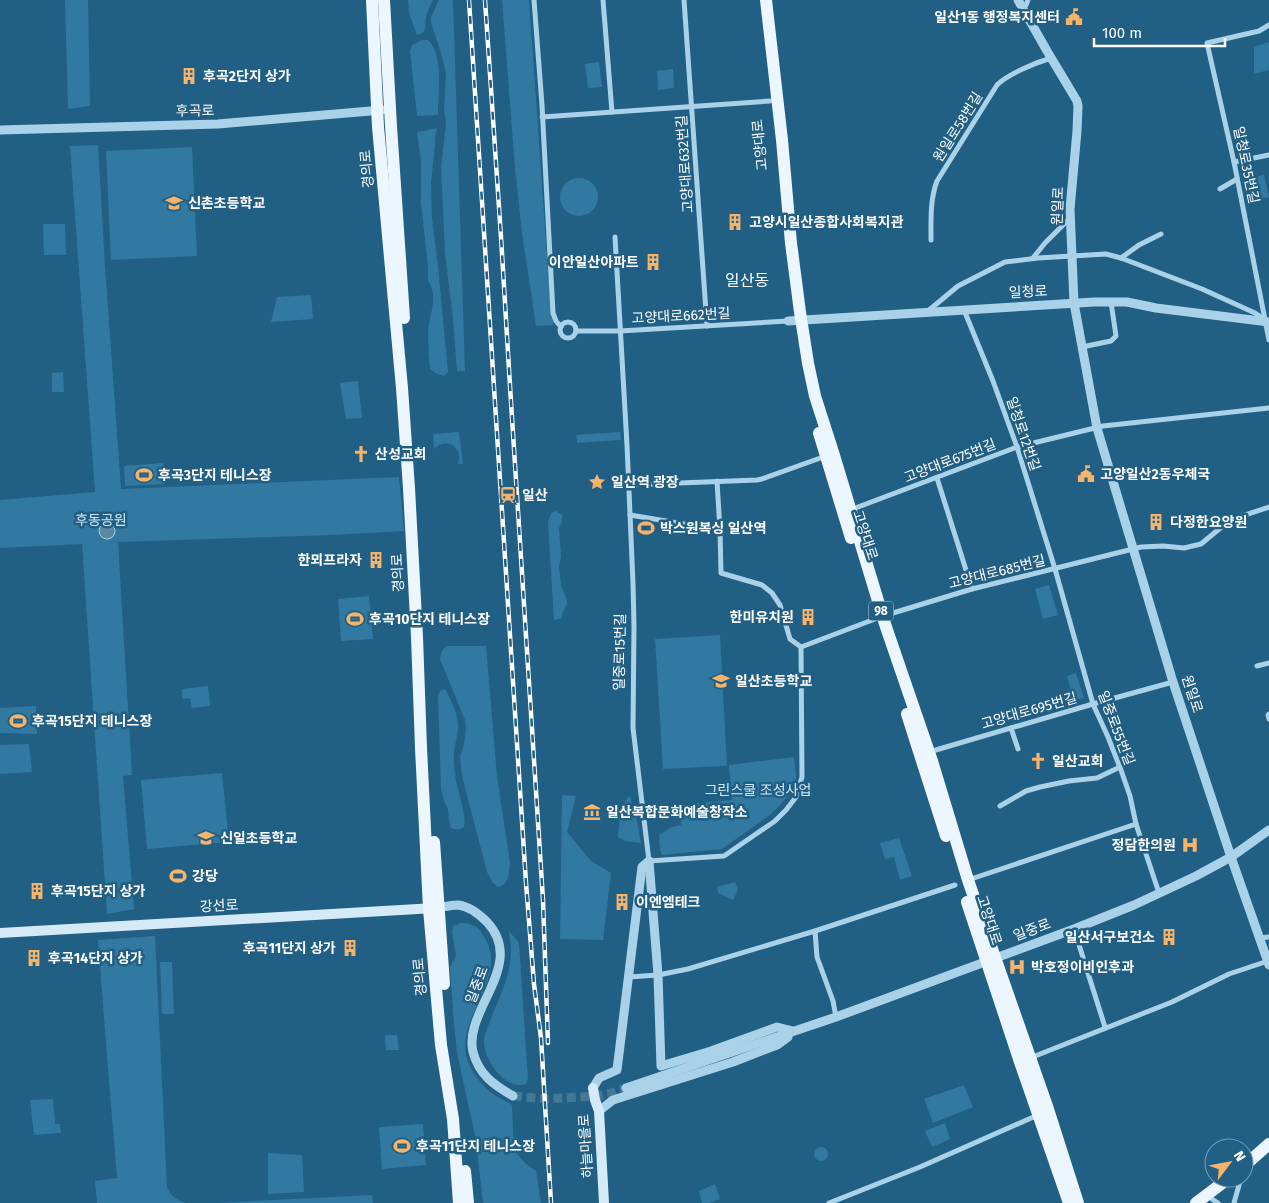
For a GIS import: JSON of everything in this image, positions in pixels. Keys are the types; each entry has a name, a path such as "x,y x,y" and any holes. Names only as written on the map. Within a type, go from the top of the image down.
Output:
{"main road":[{"name":"경의로","path":"372,0 377,111 404,415 417,637 421,748 434,908 448,1045 460,1117 468,1203"},
{"name":"경의로","path":"384,0 409,387 441,1045 453,1119 459,1203"},
{"name":"고양대로","path":"760,0 794,321 808,363 829,454 847,511 876,619 968,880 991,960"},
{"name":"고양대로","path":"766,0 782,140 791,243 794,321"},
{"name":"고양대로","path":"924,753 1025,1060 1078,1203"},
{"name":"강선로","path":"0,933 434,908"},
{"name":"하늘마을로","path":"593,1088 599,1111 604,1203"},
{"name":"고양대로","path":"1043,1112 1069,1203"},
{"path":"1254,1157 1269,1144"},
{"path":"1254,1167 1269,1154"},
{"path":"1196,1203 1216,1188"},
{"path":"1213,1202 1229,1188"}],"street":[{"path":"534,0 553,313 561,327 560,332 565,338 572,337 576,331 570,323 561,327"},
{"path":"603,0 612,112"},
{"name":"고양대로632번길","path":"684,0 708,326"},
{"path":"1020,4 1026,5 1028,0"},
{"name":"원일로","path":"1020,4 1075,96 1078,106 1070,218 1074,303 1097,428 1173,682 1231,857 1264,938 1268,963"},
{"name":"일청로35번길","path":"1269,25 1259,31 1207,43 1268,321 1269,340"},
{"name":"원일로58번길","path":"931,240 932,200 937,181 997,85 1042,60 1051,58"},
{"path":"542,116 770,101"},
{"name":"후곡로","path":"0,130 218,124 391,110"},
{"path":"1234,162 1269,155"},
{"path":"1220,189 1237,179"},
{"path":"1032,258 1070,218"},
{"path":"1120,258 1139,245 1161,234"},
{"name":"일중로15번길","path":"615,237 630,515 634,626 633,728 649,861 658,975 661,1066"},
{"path":"927,312 958,286 1005,262 1032,258 1106,254 1211,293 1268,321"},
{"path":"1082,347 1111,341 1116,336 1111,302"},
{"name":"일청로","path":"794,321 1111,302 1127,302 1156,308 1268,321"},
{"name":"일청로12번길","path":"964,310 1017,447 1055,569"},
{"name":"고양대로662번길","path":"576,331 620,331 794,321"},
{"path":"1097,428 1269,408"},
{"name":"고양대로675번길","path":"847,511 1017,447 1097,428"},
{"path":"628,485 762,479 829,454"},
{"path":"937,478 972,589"},
{"path":"717,482 722,573 762,585 772,593 780,605 790,639 800,647"},
{"name":"고양대로685번길","path":"876,619 972,589 1141,547 1163,546 1184,548 1200,544 1230,520 1269,507"},
{"path":"630,515 720,530"},
{"name":"일중로55번길","path":"1055,569 1093,704 1120,767 1130,796 1136,824 1159,893"},
{"path":"800,647 876,619"},
{"path":"593,1088 599,1078 617,1070 642,867 649,861 724,856 775,821 796,797 802,777 800,647"},
{"path":"1257,666 1269,663"},
{"name":"고양대로695번길","path":"924,753 1173,682"},
{"path":"1011,728 1018,749"},
{"path":"1000,806 1040,786 1098,778 1120,767"},
{"name":"고양대로","path":"968,880 1136,824"},
{"name":"일중로","path":"626,1088 794,1032 1074,929 1196,876 1231,857 1269,830"},
{"path":"629,977 658,975 688,969 815,931 955,885"},
{"name":"일중로","path":"434,908 460,905 473,910 486,921 496,935 500,950 499,968 473,1031 473,1052 480,1070 494,1085 514,1096"},
{"path":"1074,929 1106,1028"},
{"path":"815,931 817,957 833,1001 836,1017"},
{"path":"1025,1060 1172,1002 1229,974 1268,963"},
{"name":"일중로","path":"661,1066 711,1051 777,1027 794,1032"},
{"name":"일중로","path":"599,1111 613,1100 734,1062 777,1045 794,1032"},
{"path":"829,1203 920,1167 1043,1112"},
{"path":"1234,1203 1238,1188"}],"green space":[{"path":"65,0 88,0 90,106 68,109"},
{"path":"408,0 433,0 427,15 425,30 421,34 417,35 409,13"},
{"path":"439,0 453,0 465,371 457,371 445,253 441,167 446,124 444,109 446,73 431,22 431,17"},
{"path":"502,0 529,0 551,313 554,325 536,326 522,233 515,168"},
{"path":"422,40 428,40 433,46 436,55 439,75 438,115 417,116 410,51 412,45"},
{"path":"1269,42 1269,70 1254,74 1254,47"},
{"path":"599,62 602,87 588,88 585,64"},
{"path":"673,69 674,88 658,90 657,71"},
{"path":"437,128 431,183 432,218 448,372 444,376 430,369 428,332 433,293 428,281 421,203 421,162 417,132"},
{"name":"후동공원","path":"98,145 121,489 399,477 404,531 118,542 132,775 123,776 134,909 107,914 82,544 0,548 0,500 95,492 70,146"},
{"path":"192,147 197,256 111,260 106,151"},
{"path":"1264,175 1269,197 1255,201 1251,178"},
{"path":"579,178 586,179 592,184 597,190 597,204 592,210 586,215 579,216 572,215 566,210 561,204 560,197 561,190 566,184 572,179"},
{"path":"43,224 65,224 66,255 44,255"},
{"path":"311,295 313,319 271,322 277,297"},
{"path":"63,372 64,392 52,392 52,373"},
{"path":"358,381 362,418 346,419 340,383"},
{"path":"459,432 463,464 458,464 459,453 453,446 444,444 434,449 433,434"},
{"path":"620,432 621,440 577,443 576,435"},
{"name":"후곡3단지 테니스장","path":"163,463 165,484 125,486 124,466"},
{"path":"556,511 562,515 562,522 559,528 561,557 559,566 561,585 567,604 562,618 554,620 548,522 551,513"},
{"path":"1049,585 1058,615 1043,619 1035,589"},
{"name":"후곡10단지 테니스장","path":"369,596 373,639 341,641 338,599"},
{"path":"720,635 727,766 663,769 655,639"},
{"path":"447,646 486,646 497,776 510,863 506,881 502,886 498,887 493,883 487,872 462,776 460,756 466,728 465,720 440,659 442,651"},
{"path":"1076,673 1084,698 1074,700 1067,676"},
{"path":"208,686 210,706 192,708 190,698 182,699 182,689"},
{"path":"443,689 446,690 452,702 458,723 454,763 465,821 464,827 461,829 451,828 448,809 441,789 438,695"},
{"name":"후곡15단지 테니스장","path":"36,706 37,734 0,733 0,708"},
{"path":"29,744 32,772 0,774 0,745"},
{"name":"그린스쿨 조성사업","path":"794,757 796,777 790,793 770,815 722,849 662,855 659,835 672,827 681,825 679,805 732,800 729,765"},
{"path":"222,773 229,842 147,849 141,780"},
{"path":"562,795 576,796 567,832 591,861 611,873 603,940 560,939"},
{"path":"630,796 641,843 625,841 618,837 621,809"},
{"path":"899,838 912,876 900,880 894,857 885,859 880,843"},
{"path":"735,882 738,890 733,900 718,893 717,887"},
{"path":"461,923 479,929 490,950 491,965 488,980 469,1024 466,1039 466,1055 473,1071 484,1086 494,1095 512,1105 514,1151 526,1164 536,1171 541,1203 483,1203 476,1140 457,1053 454,1024 450,967 456,956 452,932 453,926"},
{"path":"509,931 519,943 528,1079 526,1084 518,1085 510,1083 496,1071 484,1047 484,1039 509,968 511,946"},
{"path":"155,936 167,1187 174,1197 186,1203 97,1203 95,1181 117,1178 98,940"},
{"path":"160,962 172,962 174,1014 162,1014"},
{"path":"385,1035 397,1035 399,1050 386,1050"},
{"path":"964,1085 973,1107 933,1123 924,1099"},
{"path":"53,1099 55,1124 60,1124 61,1133 34,1135 30,1100"},
{"path":"945,1123 950,1139 932,1147 925,1131"},
{"name":"후곡11단지 테니스장","path":"423,1124 426,1165 382,1169 379,1127"},
{"path":"818,1147 824,1147 828,1154 824,1161 818,1161 814,1157 814,1151"},
{"path":"268,1153 302,1155 304,1192 268,1194"},
{"path":"715,1184 720,1199 709,1203 702,1203 699,1191"},
{"path":"372,1195 373,1203 217,1203"}],"shaded area":[{"path":"107,523 113,525 115,531 113,537 107,539 101,537 99,531 101,525"}],"tunnel":[{"path":"513,1096 547,1099 597,1096 626,1088"}],"railway":[{"path":"469,0 526,883 534,984 541,1038 551,1203"},
{"path":"485,0 543,900 548,1043"}],"place":[{"name":"일산1동 행정복지센터","path":"1074,17"},
{"name":"후곡2단지 상가","path":"189,76"},
{"name":"신촌초등학교","path":"174,203"},
{"name":"고양시일산종합사회복지관","path":"735,222"},
{"name":"이안일산아파트","path":"653,262"},
{"name":"산성교회","path":"361,454"},
{"name":"고양일산2동우체국","path":"1086,474"},
{"name":"후곡3단지 테니스장","path":"144,475"},
{"name":"일산역 광장","path":"597,482"},
{"name":"일산","path":"508,495"},
{"name":"다정한요양원","path":"1156,522"},
{"name":"박스원복싱 일산역","path":"646,528"},
{"name":"한뫼프라자","path":"376,560"},
{"name":"한미유치원","path":"808,617"},
{"name":"후곡10단지 테니스장","path":"355,619"},
{"name":"일산초등학교","path":"721,681"},
{"name":"후곡15단지 테니스장","path":"18,721"},
{"name":"일산교회","path":"1038,761"},
{"name":"일산복합문화예술창작소","path":"592,812"},
{"name":"신일초등학교","path":"206,838"},
{"name":"정담한의원","path":"1190,845"},
{"name":"강당","path":"178,876"},
{"name":"후곡15단지 상가","path":"37,891"},
{"name":"이엔엠테크","path":"622,902"},
{"name":"일산서구보건소","path":"1169,937"},
{"name":"후곡11단지 상가","path":"350,948"},
{"name":"후곡14단지 상가","path":"34,958"},
{"name":"박호정이비인후과","path":"1017,967"},
{"name":"후곡11단지 테니스장","path":"402,1146"}],"district":[{"name":"일산동","path":"747,280"}]}
